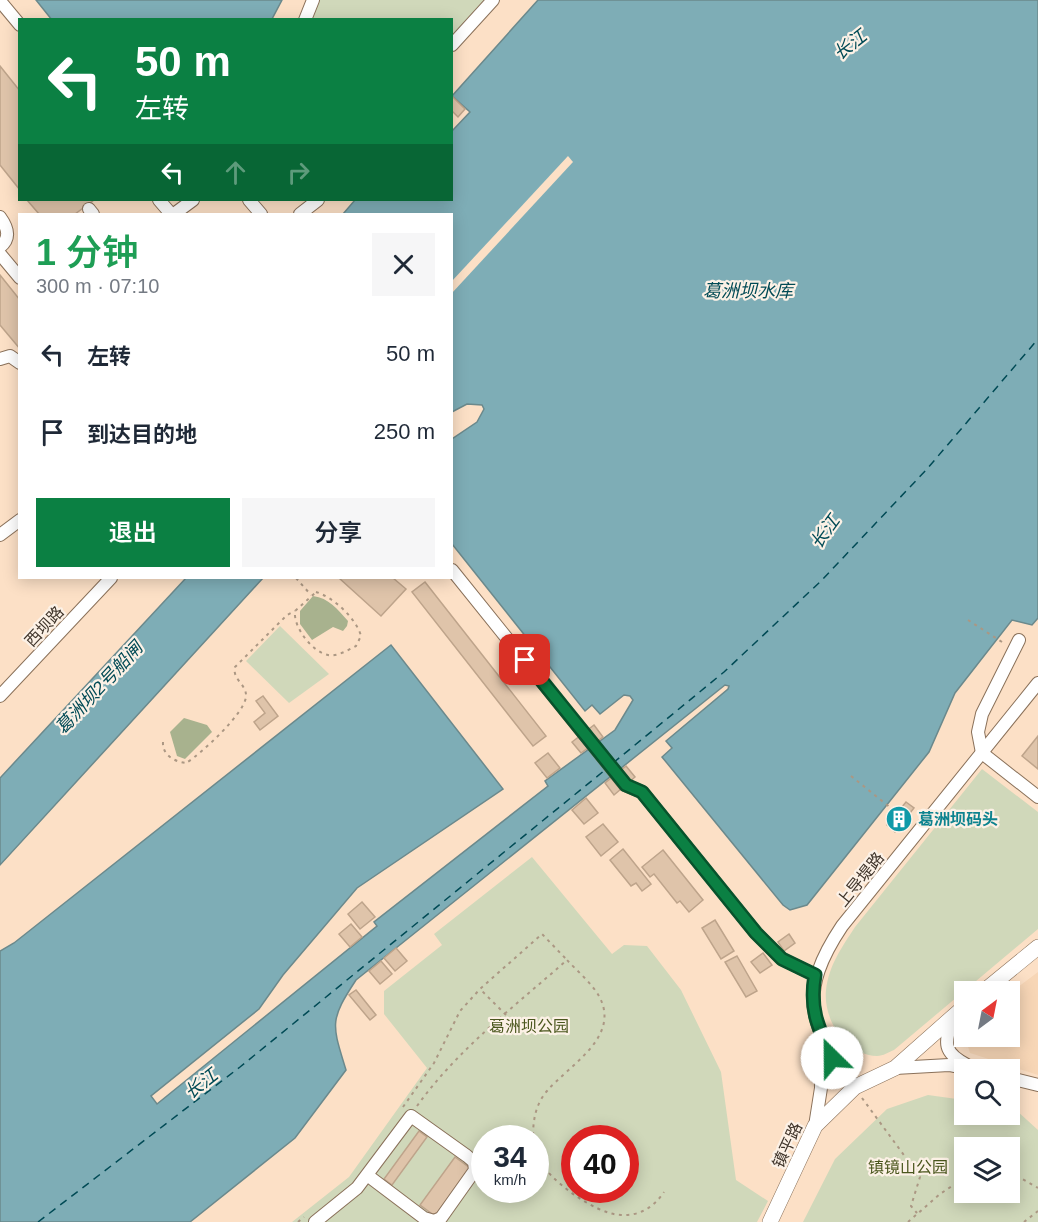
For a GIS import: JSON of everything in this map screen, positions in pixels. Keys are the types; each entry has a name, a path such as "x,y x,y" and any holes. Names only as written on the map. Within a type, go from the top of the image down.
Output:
{"main road":[{"path":"996,981 1038,947"},
{"name":"镇平路","path":"770,1222 815,1125 855,1087 894,1068 952,1018"}],"street":[{"path":"306,18 313,0"},
{"path":"453,44 493,0"},
{"path":"0,1 18,23"},
{"path":"160,201 171,213"},
{"path":"174,213 192,201"},
{"path":"250,201 260,213"},
{"path":"301,213 317,201"},
{"path":"0,218 8,234 6,242 0,247"},
{"path":"0,254 18,276"},
{"path":"0,359 10,356 18,362"},
{"path":"0,535 18,522"},
{"path":"453,571 628,788 642,792 756,933 782,959 815,975"},
{"name":"西坝路","path":"0,696 110,579"},
{"path":"1019,640 982,714 978,732 982,753 1038,797"},
{"name":"上导堤路","path":"855,1087 832,1058 819,1028 811,998 815,975 823,955 842,926 1038,683"},
{"path":"952,1018 945,1042 956,1059"},
{"path":"815,1125 821,1088 822,1056 819,1028"},
{"path":"894,1068 954,1066"},
{"path":"1020,1080 1038,1085"},
{"path":"311,1218 357,1188 405,1113 474,1162 475,1170 441,1218 434,1221 424,1218 367,1175"}],"path":[{"path":"297,579 311,594"},
{"path":"163,742 166,753 174,760 186,763 234,718 246,696 245,688 235,677 235,667 286,615 295,611 311,594 315,592 324,595 359,628 361,636 356,646 333,656 322,653 298,629 295,611"},
{"path":"968,620 1002,642"},
{"path":"851,776 897,813"},
{"path":"405,1113 460,1011 480,989 542,933 600,998 604,1017 600,1036 546,1092 533,1117 533,1125"},
{"path":"405,1113 436,1081 567,960"},
{"path":"480,989 506,1015"},
{"path":"855,1087 920,1177 911,1206 917,1213"},
{"path":"549,1174 571,1193 620,1215 642,1212 656,1204 664,1192"},
{"path":"1020,1178 1038,1188"},
{"path":"909,1222 939,1194 954,1184"},
{"path":"1024,1222 1038,1212"},
{"path":"298,1222 311,1218"}],"shaded area":[{"path":"1038,972 1038,1075 1020,1069 1020,1059 989,1059 970,1053 968,1047 1020,1047 1020,986"}],"green space":[{"path":"317,0 488,0 453,38 453,18 311,18"},
{"path":"313,596 328,602 348,621 343,631 333,627 312,640 300,624 300,611"},
{"path":"280,626 329,674 289,703 246,661"},
{"path":"184,718 207,725 212,732 185,759 177,756 170,732"},
{"path":"982,769 1038,812 1038,929 976,981 954,981 954,1000 894,1050 884,1055 865,1054 855,1049 838,1034 828,1012 826,990 833,964 855,927"},
{"name":"葛洲坝公园","path":"532,857 612,954 624,945 647,946 681,990 721,1072 736,1180 768,1201 757,1222 292,1222 349,1177 427,1068 384,1014 384,991 442,945 434,934"},
{"name":"镇镜山公园","path":"928,1095 954,1099 954,1125 1020,1125 1020,1114 1038,1130 1038,1222 803,1222 835,1159 887,1109"}],"water":[{"path":"36,0 282,0 273,18 50,18"},
{"name":"葛洲坝水库","path":"538,0 1038,0 1038,618 1032,625 1012,620 955,693 929,752 807,905 790,910 783,905 662,757 672,748 666,741 728,689 729,686 725,685 356,980 341,1005 336,1023 338,1042 346,1070 295,1138 190,1222 0,1222 0,951 14,943 391,645 503,789 357,888 283,975 259,1009 151,1096 157,1104 377,926 374,922 548,786 545,781 615,730 633,700 630,696 624,695 600,714 592,705 585,711 453,545 453,438 477,422 484,409 482,405 467,404 453,411 453,213 344,213 354,201 453,201 453,130 470,112 453,95"},
{"name":"葛洲坝2号船闸","path":"185,579 262,579 0,865 0,778"}],"pier":[{"path":"568,156 573,162 453,292 453,280"}],"building":[{"path":"0,66 18,88 18,188 0,165"},
{"path":"453,97 465,109 458,117 453,112"},
{"path":"28,201 93,201 76,213 38,213"},
{"path":"0,275 18,298 18,347 0,325"},
{"path":"340,579 394,579 406,589 381,616"},
{"path":"425,582 546,736 533,746 412,592"},
{"path":"263,696 278,716 260,730 254,722 265,713 256,701"},
{"path":"594,725 603,737 581,753 572,742"},
{"path":"1038,736 1038,769 1022,756"},
{"path":"548,753 560,768 547,778 535,763"},
{"path":"626,766 635,777 614,795 605,783"},
{"path":"586,798 598,813 584,824 572,810"},
{"name":"葛洲坝码头","path":"906,802 914,808 895,832 887,825"},
{"path":"603,824 618,842 601,856 586,837"},
{"path":"623,849 651,884 642,891 636,883 631,886 610,860"},
{"path":"663,850 703,900 689,912 680,901 677,903 654,874 650,877 642,867"},
{"path":"362,902 375,917 360,929 348,914"},
{"path":"715,920 734,951 721,959 702,928"},
{"path":"351,924 362,937 350,947 339,934"},
{"path":"789,934 795,943 784,951 778,942"},
{"path":"396,948 407,961 395,971 384,958"},
{"path":"763,953 772,965 760,973 751,962"},
{"path":"737,956 757,991 746,997 725,962"},
{"path":"381,961 392,974 380,984 369,971"},
{"path":"356,990 376,1015 370,1020 349,995"},
{"path":"419,1131 427,1137 392,1185 384,1179"},
{"path":"455,1157 470,1168 435,1216 420,1205"}],"ferry route":[{"path":"613,763 724,672 821,581 927,469 1038,339"},
{"path":"38,1222 240,1067 605,770"}],"place":[{"name":"葛洲坝码头","path":"899,819"}],"route":[{"path":"525,660 628,788 642,792 756,933 782,959 815,975 811,998 819,1028 832,1058"}],"water label":[{"name":"长江","path":"850,45"},
{"name":"长江","path":"825,532"},
{"name":"长江","path":"201,1084"}]}
